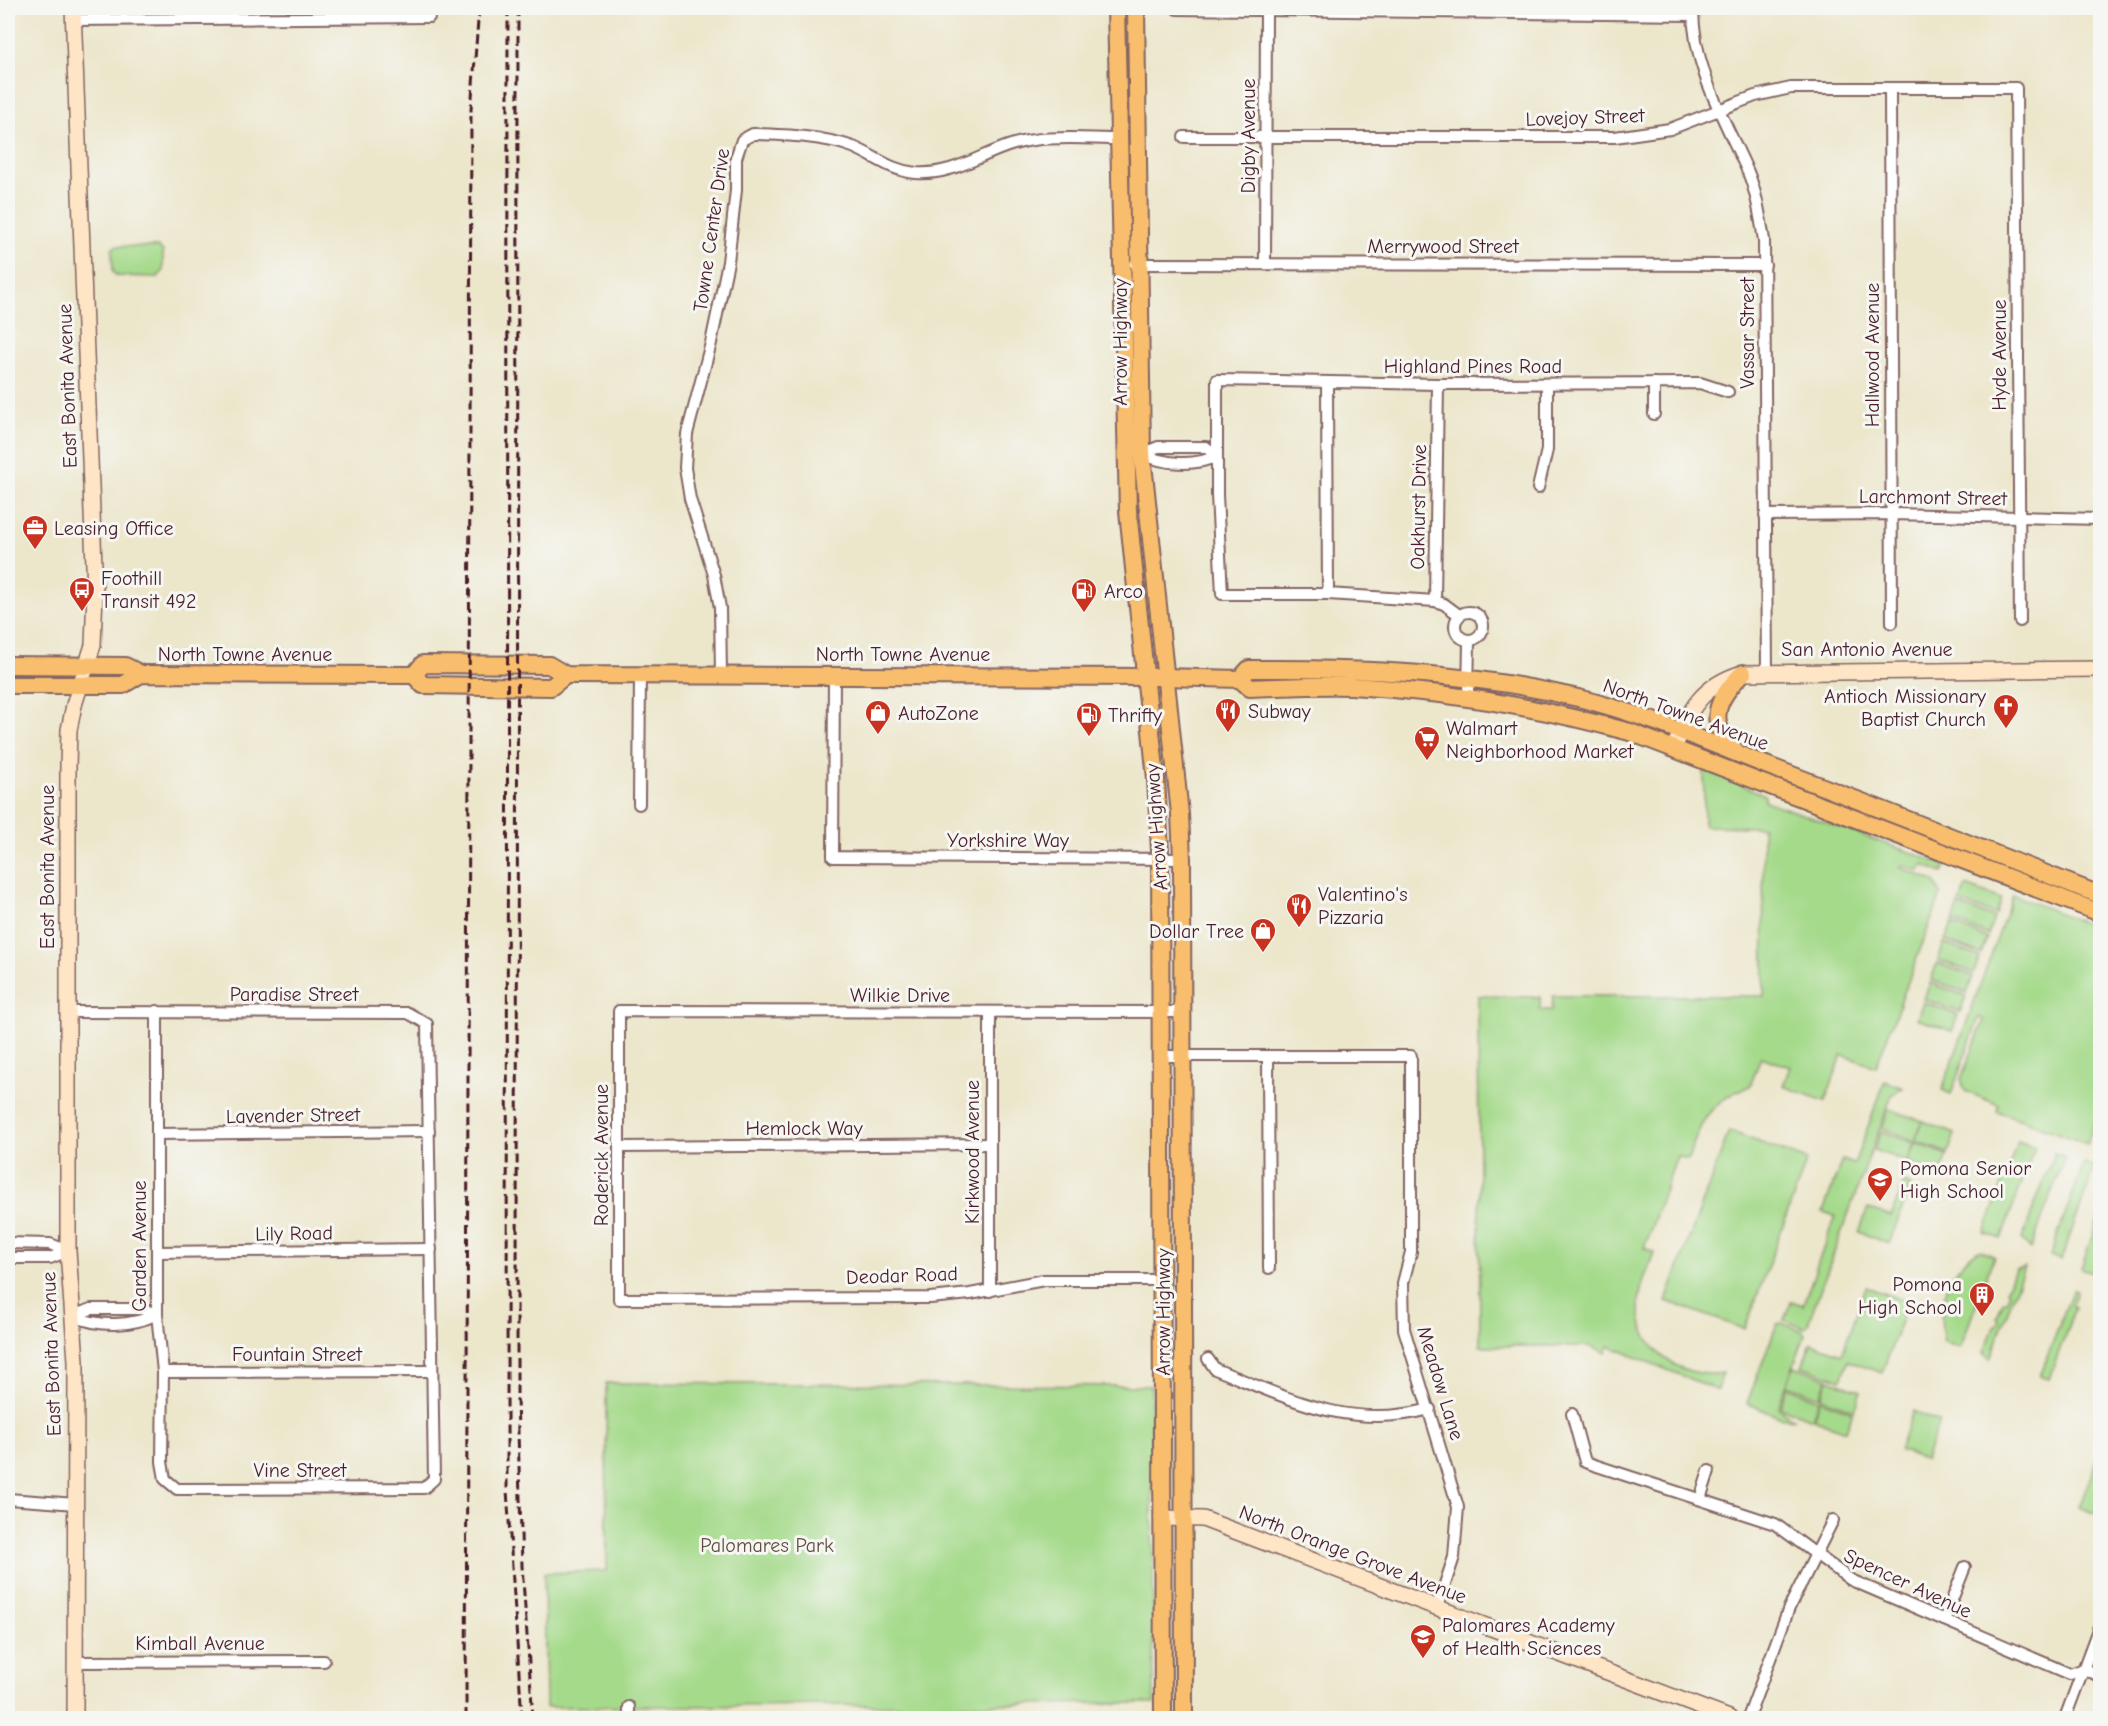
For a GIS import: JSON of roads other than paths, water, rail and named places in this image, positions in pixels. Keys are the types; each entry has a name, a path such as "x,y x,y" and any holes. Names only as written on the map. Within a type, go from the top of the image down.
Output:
{"main road":[{"name":"Arrow Highway","path":"1116,8 1127,490 1143,677 1156,779 1160,858 1163,1719"},
{"name":"Arrow Highway","path":"1136,8 1142,454 1180,814 1182,859 1184,1719"},
{"name":"East Bonita Avenue","path":"73,14 95,582 93,645 79,684 69,729 68,1251 76,1361 75,1719"},
{"path":"8,665 125,666 141,674"},
{"name":"North Towne Avenue","path":"1240,679 1249,669 1334,669 1468,678 1578,698 1680,732 2100,895"},
{"name":"San Antonio Avenue","path":"1674,749 1691,709 1708,689 1723,679 1743,673 2100,669"},
{"path":"1740,755 1719,731 1717,715 1728,687 1743,673"},
{"name":"North Towne Avenue","path":"8,685 123,685 141,674 414,675 423,685 551,687 566,675 1164,677 1240,679 1250,688 1349,686 1468,696 1578,718 1630,732 2100,913"},
{"name":"Deodar Road","path":"1161,1280 1184,1280"},
{"name":"North Orange Grove Avenue","path":"1162,1518 1203,1519 1729,1719"}],"street":[{"path":"1176,9 1693,11"},
{"name":"Digby Avenue","path":"1265,263 1266,10"},
{"name":"Vassar Street","path":"1693,11 1696,51 1705,80 1749,175 1758,208 1765,265 1767,671"},
{"path":"73,14 429,17"},
{"name":"Lovejoy Street","path":"1184,137 1615,137 1670,129 1755,96 1791,88 2016,88"},
{"name":"Hallwood Avenue","path":"1890,88 1892,623"},
{"name":"Hyde Avenue","path":"2016,88 2019,621"},
{"name":"Towne Center Drive","path":"721,674 720,608 714,575 690,499 685,468 687,434 714,334 728,262 735,200 736,158 742,140 747,135 761,134 838,142 864,152 892,169 915,173 945,172 1006,147 1033,140 1120,140"},
{"name":"Merrywood Street","path":"1121,264 1765,265"},
{"name":"Highland Pines Road","path":"1216,456 1217,380 1327,384 1700,383 1728,392"},
{"path":"1654,383 1654,414"},
{"path":"1327,384 1328,594"},
{"name":"Oakhurst Drive","path":"1435,601 1438,384"},
{"path":"1538,488 1547,450 1547,384"},
{"path":"1142,454 1158,447 1206,447 1216,456 1222,594 1328,594 1435,601 1444,603 1459,615"},
{"name":"Larchmont Street","path":"1765,515 1891,514 2100,519"},
{"path":"1459,615 1473,612 1483,621 1481,634 1469,641"},
{"path":"1459,615 1455,623 1455,632 1461,638 1469,641"},
{"path":"1468,696 1469,641"},
{"path":"639,804 640,675"},
{"name":"Yorkshire Way","path":"834,675 833,856 1182,859"},
{"name":"Garden Avenue","path":"157,1011 157,1314 163,1372 162,1462 165,1479"},
{"name":"Wilkie Drive","path":"620,1011 1181,1012"},
{"name":"Roderick Avenue","path":"619,1299 620,1011"},
{"name":"Paradise Street","path":"68,1012 408,1013 427,1024 429,1131"},
{"name":"Kirkwood Avenue","path":"990,1013 990,1291"},
{"path":"1160,1056 1268,1056 1269,1269"},
{"name":"Meadow Lane","path":"1268,1056 1411,1056 1411,1252 1403,1283 1404,1329 1458,1507 1454,1557 1437,1608"},
{"path":"429,1131 431,1371"},
{"name":"Lavender Street","path":"157,1134 429,1131"},
{"name":"Hemlock Way","path":"619,1147 990,1144"},
{"path":"8,1243 50,1244 68,1251"},
{"name":"Lily Road","path":"157,1252 431,1249"},
{"path":"8,1258 50,1258 68,1251"},
{"name":"Deodar Road","path":"619,1299 930,1298 990,1291 1044,1280 1161,1280"},
{"path":"73,1316 92,1309 142,1309 157,1314"},
{"path":"1208,1359 1215,1369 1336,1414 1378,1417 1430,1409"},
{"name":"Fountain Street","path":"163,1372 431,1371"},
{"name":"Vine Street","path":"165,1479 177,1489 424,1488 434,1479 431,1371"},
{"name":"Spencer Avenue","path":"1572,1414 1585,1462 1775,1524 1851,1580 2070,1674 2084,1669 2100,1676"},
{"path":"1700,1499 1709,1471"},
{"path":"8,1499 76,1504"},
{"path":"1748,1719 1789,1608 1833,1520"},
{"path":"1944,1620 1965,1567"},
{"path":"2065,1719 2100,1624"},
{"name":"Kimball Avenue","path":"75,1662 324,1661"}],"railway":[{"path":"466,1718 471,110 479,8"},
{"path":"508,8 507,1490 522,1718"},
{"path":"518,8 517,1398 522,1566 533,1718"}],"place":[{"name":"Leasing Office","path":"35,551"},
{"name":"Foothill Transit 492","path":"82,613"},
{"name":"Arco","path":"1084,614"},
{"name":"Antioch Missionary Baptist Church","path":"2006,730"},
{"name":"Subway","path":"1228,734"},
{"name":"AutoZone","path":"878,736"},
{"name":"Thrifty","path":"1089,738"},
{"name":"Walmart Neighborhood Market","path":"1427,762"},
{"name":"Valentino's Pizzaria","path":"1299,929"},
{"name":"Dollar Tree","path":"1263,954"},
{"name":"Pomona Senior High School","path":"1880,1203"},
{"name":"Pomona High School","path":"1982,1318"},
{"name":"Palomares Academy of Health Sciences","path":"1423,1660"}],"park label":[{"name":"Palomares Park","path":"767,1545"}]}
